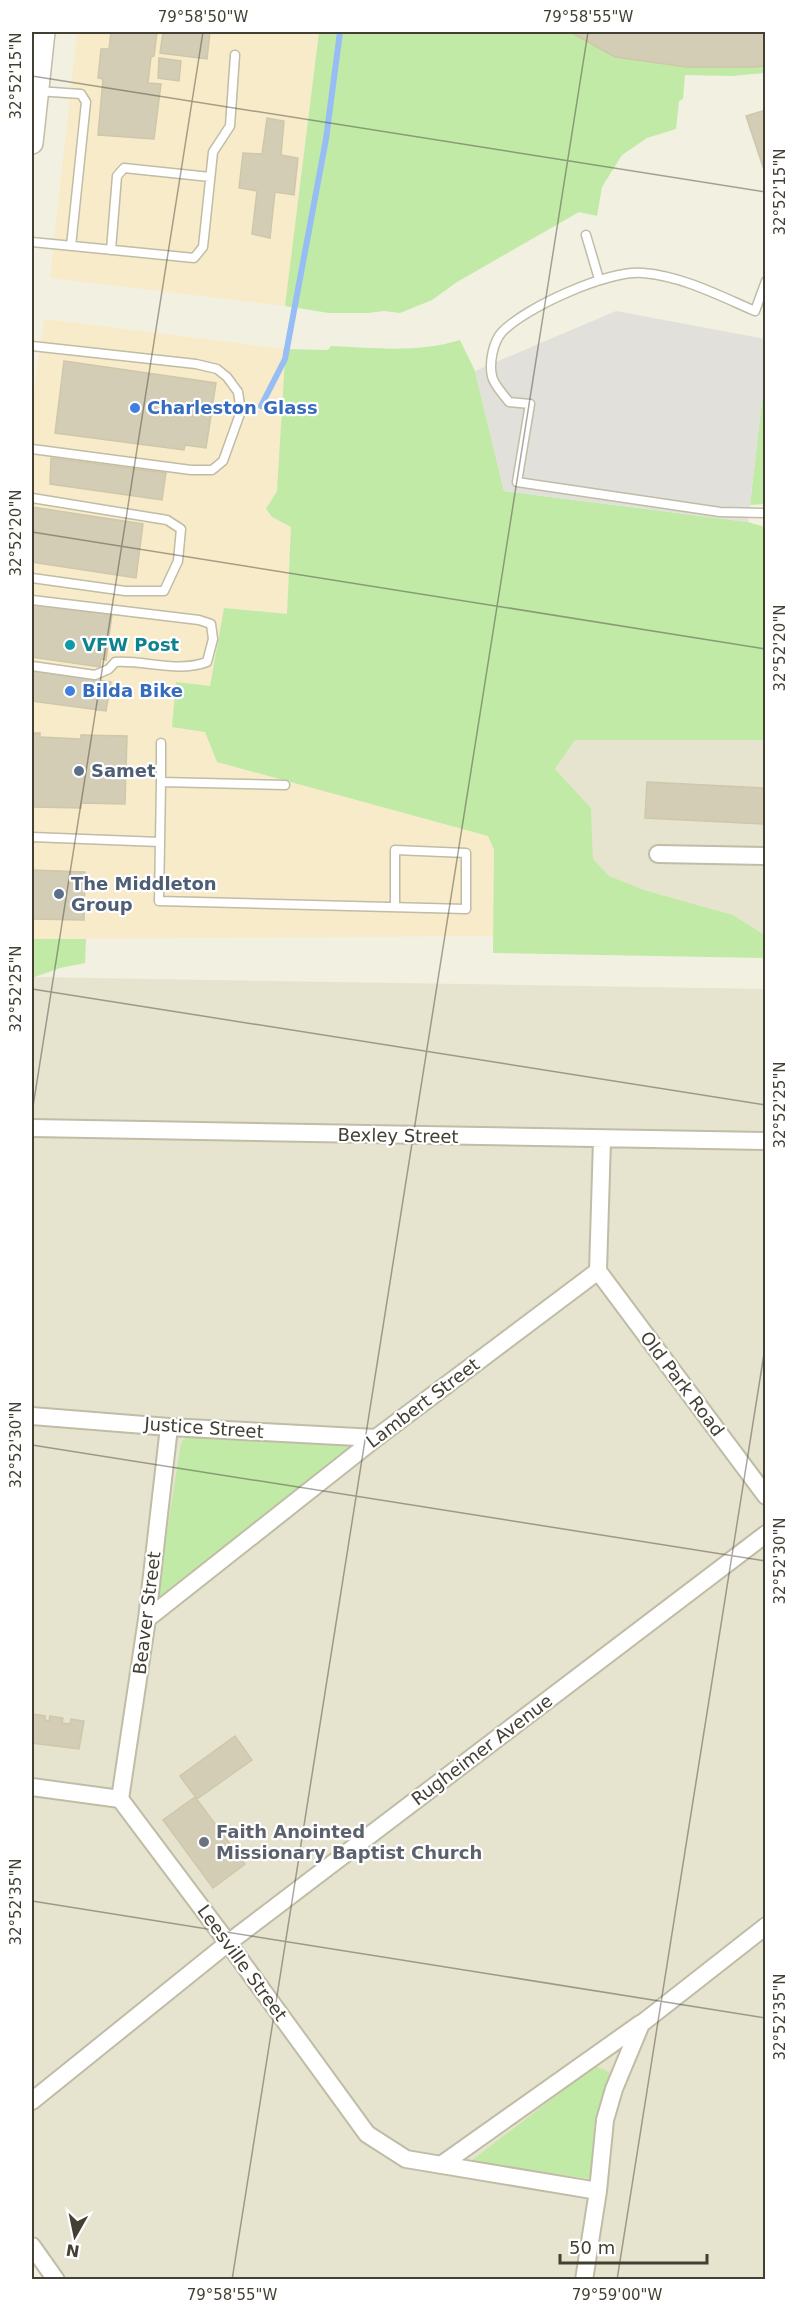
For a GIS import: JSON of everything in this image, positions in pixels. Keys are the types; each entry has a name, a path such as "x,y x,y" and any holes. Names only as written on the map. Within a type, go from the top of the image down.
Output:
{"street":[{"path":"32,143 44,32"},
{"path":"658,854 765,856"},
{"name":"Bexley Street","path":"32,1128 602,1140 765,1141"},
{"path":"598,1271 602,1140"},
{"name":"Lambert Street","path":"147,1619 376,1438 598,1271"},
{"name":"Old Park Road","path":"598,1271 765,1496"},
{"name":"Justice Street","path":"32,1416 169,1427 376,1438"},
{"name":"Beaver Street","path":"120,1799 147,1619 169,1427"},
{"name":"Rugheimer Avenue","path":"32,2101 228,1943 765,1534"},
{"path":"32,1787 120,1799"},
{"name":"Leesville Street","path":"120,1799 367,2134 406,2159 598,2191"},
{"path":"441,2165 641,2024 762,1932"},
{"path":"584,2280 598,2191 605,2120 614,2089 641,2024"},
{"path":"32,2246 50,2278"}],"lane":[{"path":"32,242 194,258 203,247 213,152 230,126 235,55"},
{"path":"38,91 81,94 86,102 71,246"},
{"path":"111,250 117,176 124,168 210,177"},
{"path":"586,235 599,279"},
{"path":"765,281 755,311 685,282 642,273 599,279 531,310 501,333 491,356 492,378 509,402 530,404 517,482 720,512 765,513"},
{"path":"32,346 196,364 217,369 227,377 238,392 241,411 223,461 213,470 32,449"},
{"path":"32,498 167,520 181,529 178,561 164,591 125,591 32,578"},
{"path":"32,600 199,620 211,624 213,639 207,662 194,667 129,661 115,662 109,669 95,675 32,666"},
{"path":"161,743 159,901 466,909 466,853 395,850 394,907"},
{"path":"161,782 285,785"},
{"path":"32,837 160,842"}],"shaded area":[{"path":"77,32 319,32 285,306 50,278"},
{"path":"616,311 765,339 765,374 748,522 504,491 475,371"},
{"path":"44,319 283,349 286,387 277,491 266,509 272,517 291,527 287,614 225,608 210,686 205,732 217,762 488,836 494,850 494,936 32,939 32,404"},
{"path":"575,740 765,740 765,935 733,915 644,890 609,877 593,859 591,808 555,769"},
{"path":"32,977 765,989 765,2279 56,2280 32,2246"}],"green space":[{"path":"319,32 765,32 765,73 732,76 685,75 683,99 679,101 676,129 647,138 622,155 602,187 597,216 579,212 457,282 432,300 400,313 384,311 329,313 285,306"},
{"path":"460,340 475,371 504,491 748,522 765,527 765,740 575,740 555,769 591,808 593,859 609,876 644,890 733,915 765,935 765,958 493,953 494,850 488,836 217,762 205,732 172,727 176,682 210,686 224,608 287,614 291,527 272,517 266,509 277,491 285,359 283,349 328,350 331,346 412,348"},
{"path":"765,374 765,504 750,505"},
{"path":"32,939 86,939 85,963 60,968 32,978"},
{"path":"187,1436 350,1445 350,1450 156,1602 180,1449 182,1441"},
{"path":"595,2066 609,2072 612,2079 595,2120 590,2179 471,2161"}],"building":[{"path":"111,32 157,32 148,83 161,84 154,139 98,135 103,79 98,78 101,49 109,49"},
{"path":"163,32 210,32 207,59 160,53"},
{"path":"570,32 766,32 766,65 687,67 615,57"},
{"path":"159,58 181,61 179,81 158,78"},
{"path":"766,110 766,176 746,116"},
{"path":"267,118 284,121 281,155 298,158 294,195 275,192 270,238 252,234 257,191 239,188 243,153 262,154"},
{"name":"Charleston Glass","path":"64,361 216,383 206,448 185,445 184,450 55,433"},
{"path":"51,458 166,473 162,500 50,484"},
{"path":"32,507 143,524 136,578 32,562"},
{"name":"VFW Post","path":"32,602 112,614 106,660 101,659 100,667 32,657"},
{"name":"Bilda Bike","path":"32,671 111,682 106,711 32,701"},
{"name":"Samet","path":"32,733 40,733 40,737 81,739 81,735 127,736 125,804 81,803 81,808 32,807"},
{"path":"647,782 766,788 764,824 645,818"},
{"path":"32,870 85,872 84,920 32,919"},
{"path":"33,1714 45,1716 45,1720 49,1721 50,1716 63,1718 62,1723 70,1724 71,1719 84,1721 79,1749 32,1743"},
{"path":"235,1736 252,1760 197,1799 180,1776"},
{"name":"Faith Anointed Missionary Baptist Church","path":"195,1797 245,1864 213,1888 163,1820"}],"waterway":[{"path":"261,406 285,359 326,139 340,32"}],"place":[{"name":"Charleston Glass","path":"135,408"},
{"name":"VFW Post","path":"70,645"},
{"name":"Bilda Bike","path":"70,691"},
{"name":"Samet","path":"79,771"},
{"name":"The Middleton Group","path":"59,894"},
{"name":"Faith Anointed Missionary Baptist Church","path":"204,1842"}]}
